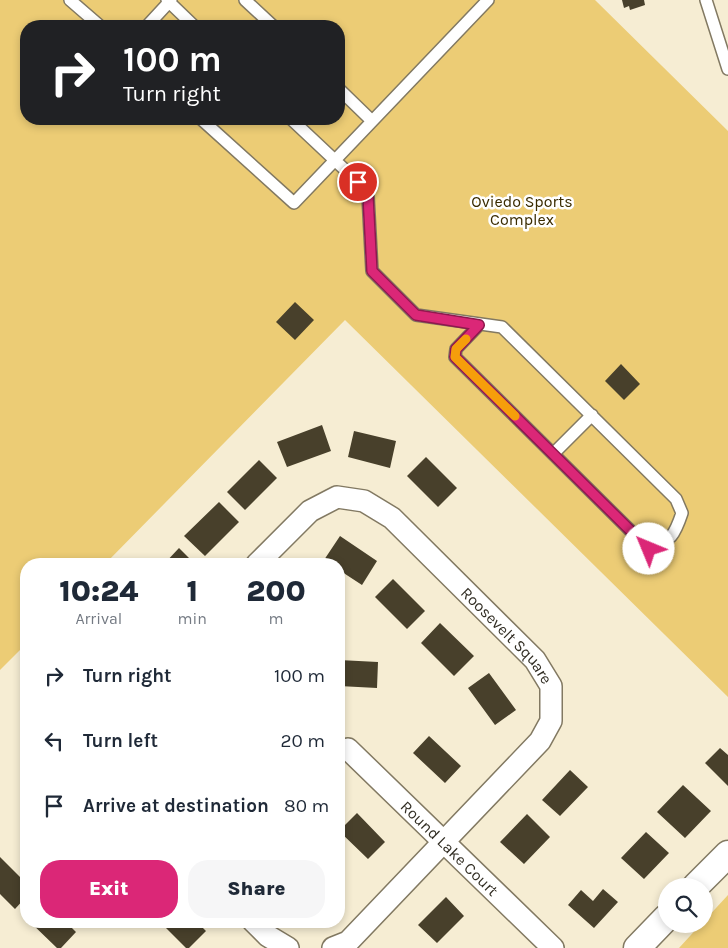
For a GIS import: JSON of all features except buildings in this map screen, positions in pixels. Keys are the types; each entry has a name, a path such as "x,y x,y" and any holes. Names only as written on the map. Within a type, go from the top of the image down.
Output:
{"street":[{"name":"Roosevelt Square","path":"264,558 310,511 337,497 364,501 392,518 535,660 551,686 551,721 540,741 348,942 333,948"},
{"name":"Round Lake Court","path":"348,749 553,948"},
{"path":"704,878 728,854"},
{"path":"637,948 658,926"},
{"path":"260,928 268,936 288,948"}],"lane":[{"path":"70,0 93,20"},
{"path":"245,0 267,20"},
{"path":"208,125 294,203 488,0"},
{"path":"706,0 728,68"},
{"path":"152,20 169,1 188,20"},
{"path":"345,95 372,121"},
{"path":"297,125 358,182 368,196 372,271 416,315 502,327 676,499 682,514 675,533 662,545 649,549 455,357 456,349 479,325"},
{"path":"553,454 592,415"}],"green space":[{"name":"Oviedo Sports Complex","path":"0,0 595,0 728,131 728,697 345,320 111,558 20,558 20,650 0,670"},
{"path":"728,895 728,948 679,948 693,933 713,933 713,911"}],"slow traffic":[{"path":"466,339 456,349 455,357 515,416"}],"route":[{"path":"358,182 368,196 371,224 372,271 416,315 479,325 456,349 455,357 649,549"}]}
